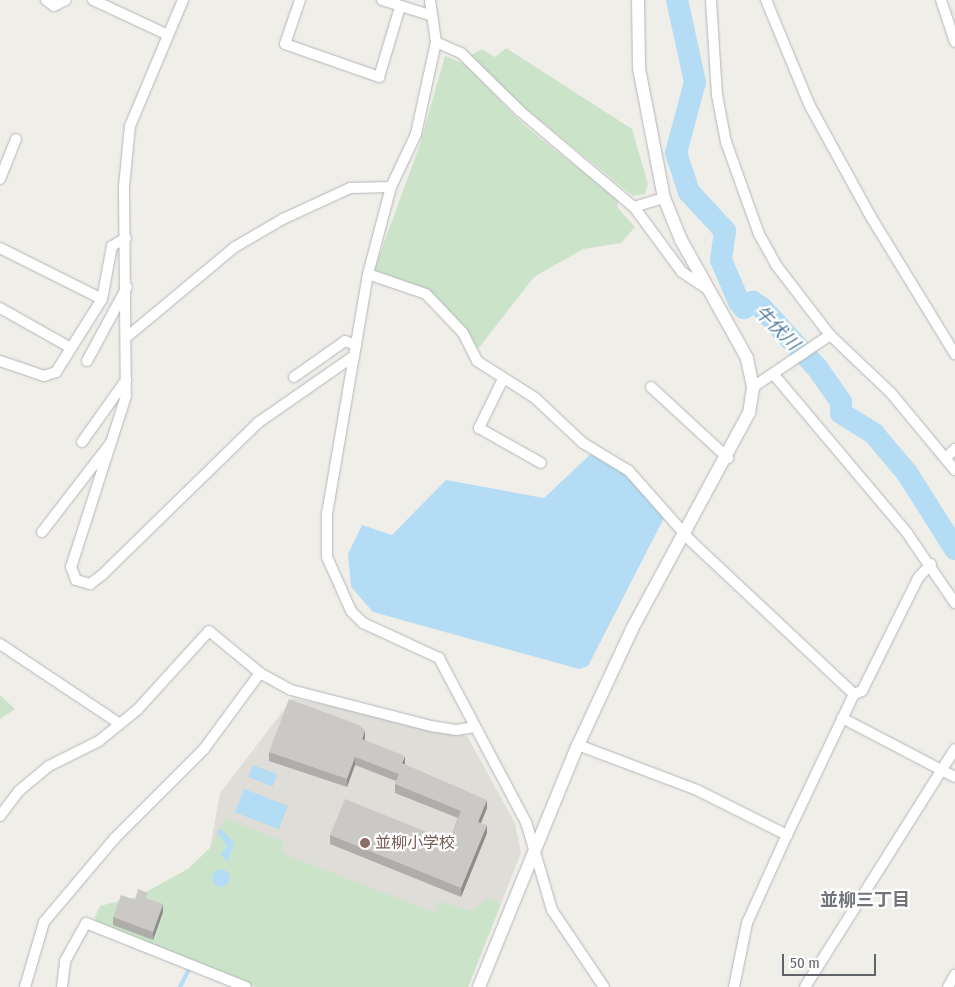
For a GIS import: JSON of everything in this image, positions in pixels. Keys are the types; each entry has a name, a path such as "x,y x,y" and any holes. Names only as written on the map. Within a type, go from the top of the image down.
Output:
{"street":[{"path":"46,0 54,6 66,0"},
{"path":"92,0 117,4 168,35"},
{"path":"183,0 130,126 125,157 128,336 126,380 113,442 70,567 76,580 90,584 259,422 355,350"},
{"path":"300,0 285,44 379,77 400,7"},
{"path":"382,0 430,16"},
{"path":"430,0 430,16 436,42 416,134 391,187 368,274 327,513 327,557 351,611 362,622 439,658 526,822 533,855 552,910 604,987"},
{"path":"479,987 578,745 632,629 728,458 749,412 753,387 747,358 706,288 664,198 639,68 638,0"},
{"path":"711,0 717,95 736,178 776,265 828,337 891,393 955,470"},
{"path":"766,0 810,106 871,217 955,354"},
{"path":"941,0 955,42"},
{"path":"436,42 461,53 521,112 634,207 682,272 706,288"},
{"path":"0,179 16,139"},
{"path":"128,336 235,247 283,219 350,188 391,187"},
{"path":"634,207 664,198"},
{"path":"0,361 44,376 56,372 102,299 112,246 126,238"},
{"path":"0,248 102,299"},
{"path":"368,274 426,294 463,332 477,361 535,398 583,442 629,471 685,535 854,694"},
{"path":"87,361 127,287"},
{"path":"0,308 71,348"},
{"path":"753,387 778,374 828,337"},
{"path":"294,377 344,341 355,350"},
{"path":"778,374 931,564 955,603"},
{"path":"503,379 479,428 541,463"},
{"path":"82,442 126,380"},
{"path":"651,387 728,458"},
{"path":"42,532 113,442"},
{"path":"946,458 955,450"},
{"path":"734,987 747,923 787,834 854,694 862,691 918,578 931,564"},
{"path":"0,816 19,791 49,766 99,741 120,724 209,631 260,673 292,690 348,706 456,730 475,727"},
{"path":"0,644 120,724"},
{"path":"25,987 44,922 115,838 204,749 260,673"},
{"path":"842,718 955,777"},
{"path":"578,745 697,790 787,834"},
{"path":"805,987 955,749"},
{"path":"62,987 65,961 86,923 246,987"},
{"path":"948,987 955,975"}],"shaded area":[{"name":"並柳小学校","path":"293,698 467,736 515,823 521,853 468,987 256,987 94,918 100,906 137,897 188,869 210,848 220,793"}],"green space":[{"path":"506,48 632,129 648,184 645,194 633,196 520,104 471,55 482,49 495,57"},
{"path":"445,56 465,64 524,125 617,199 618,208 635,227 621,243 583,249 534,277 478,349 465,327 432,293 374,270 419,147"},
{"path":"0,695 15,709 0,719"},
{"path":"226,818 284,842 281,853 435,913 440,901 470,911 489,898 497,900 501,904 468,987 256,987 95,922 100,906 137,897 188,869 210,848"}],"water":[{"path":"593,452 626,474 665,516 588,666 579,669 373,612 351,587 348,554 362,525 392,535 446,480 544,498"},
{"path":"253,765 277,774 273,786 248,777"},
{"path":"244,789 288,806 279,829 235,812"},
{"path":"220,828 234,842 228,862 220,854 227,846 217,832"},
{"path":"217,869 225,869 230,874 228,885 217,887 212,882 212,874"}],"building":[{"path":"289,699 359,725 365,730 362,739 405,756 402,763 487,800 478,822 487,825 461,888 330,835 345,799 449,841 461,811 395,784 399,774 355,757 347,779 269,752"},
{"path":"138,889 148,893 146,898 163,904 153,932 113,917 121,895 135,900"}],"waterway":[{"name":"牛伏川","path":"677,0 695,82 676,153 689,192 725,231 721,260 739,302 744,308 753,302 762,308 818,369 841,402 841,413 874,434 907,473 955,549"},
{"path":"180,987 188,971"}],"place":[{"name":"並柳小学校","path":"365,843"}],"district":[{"name":"並柳三丁目","path":"865,900"}]}
